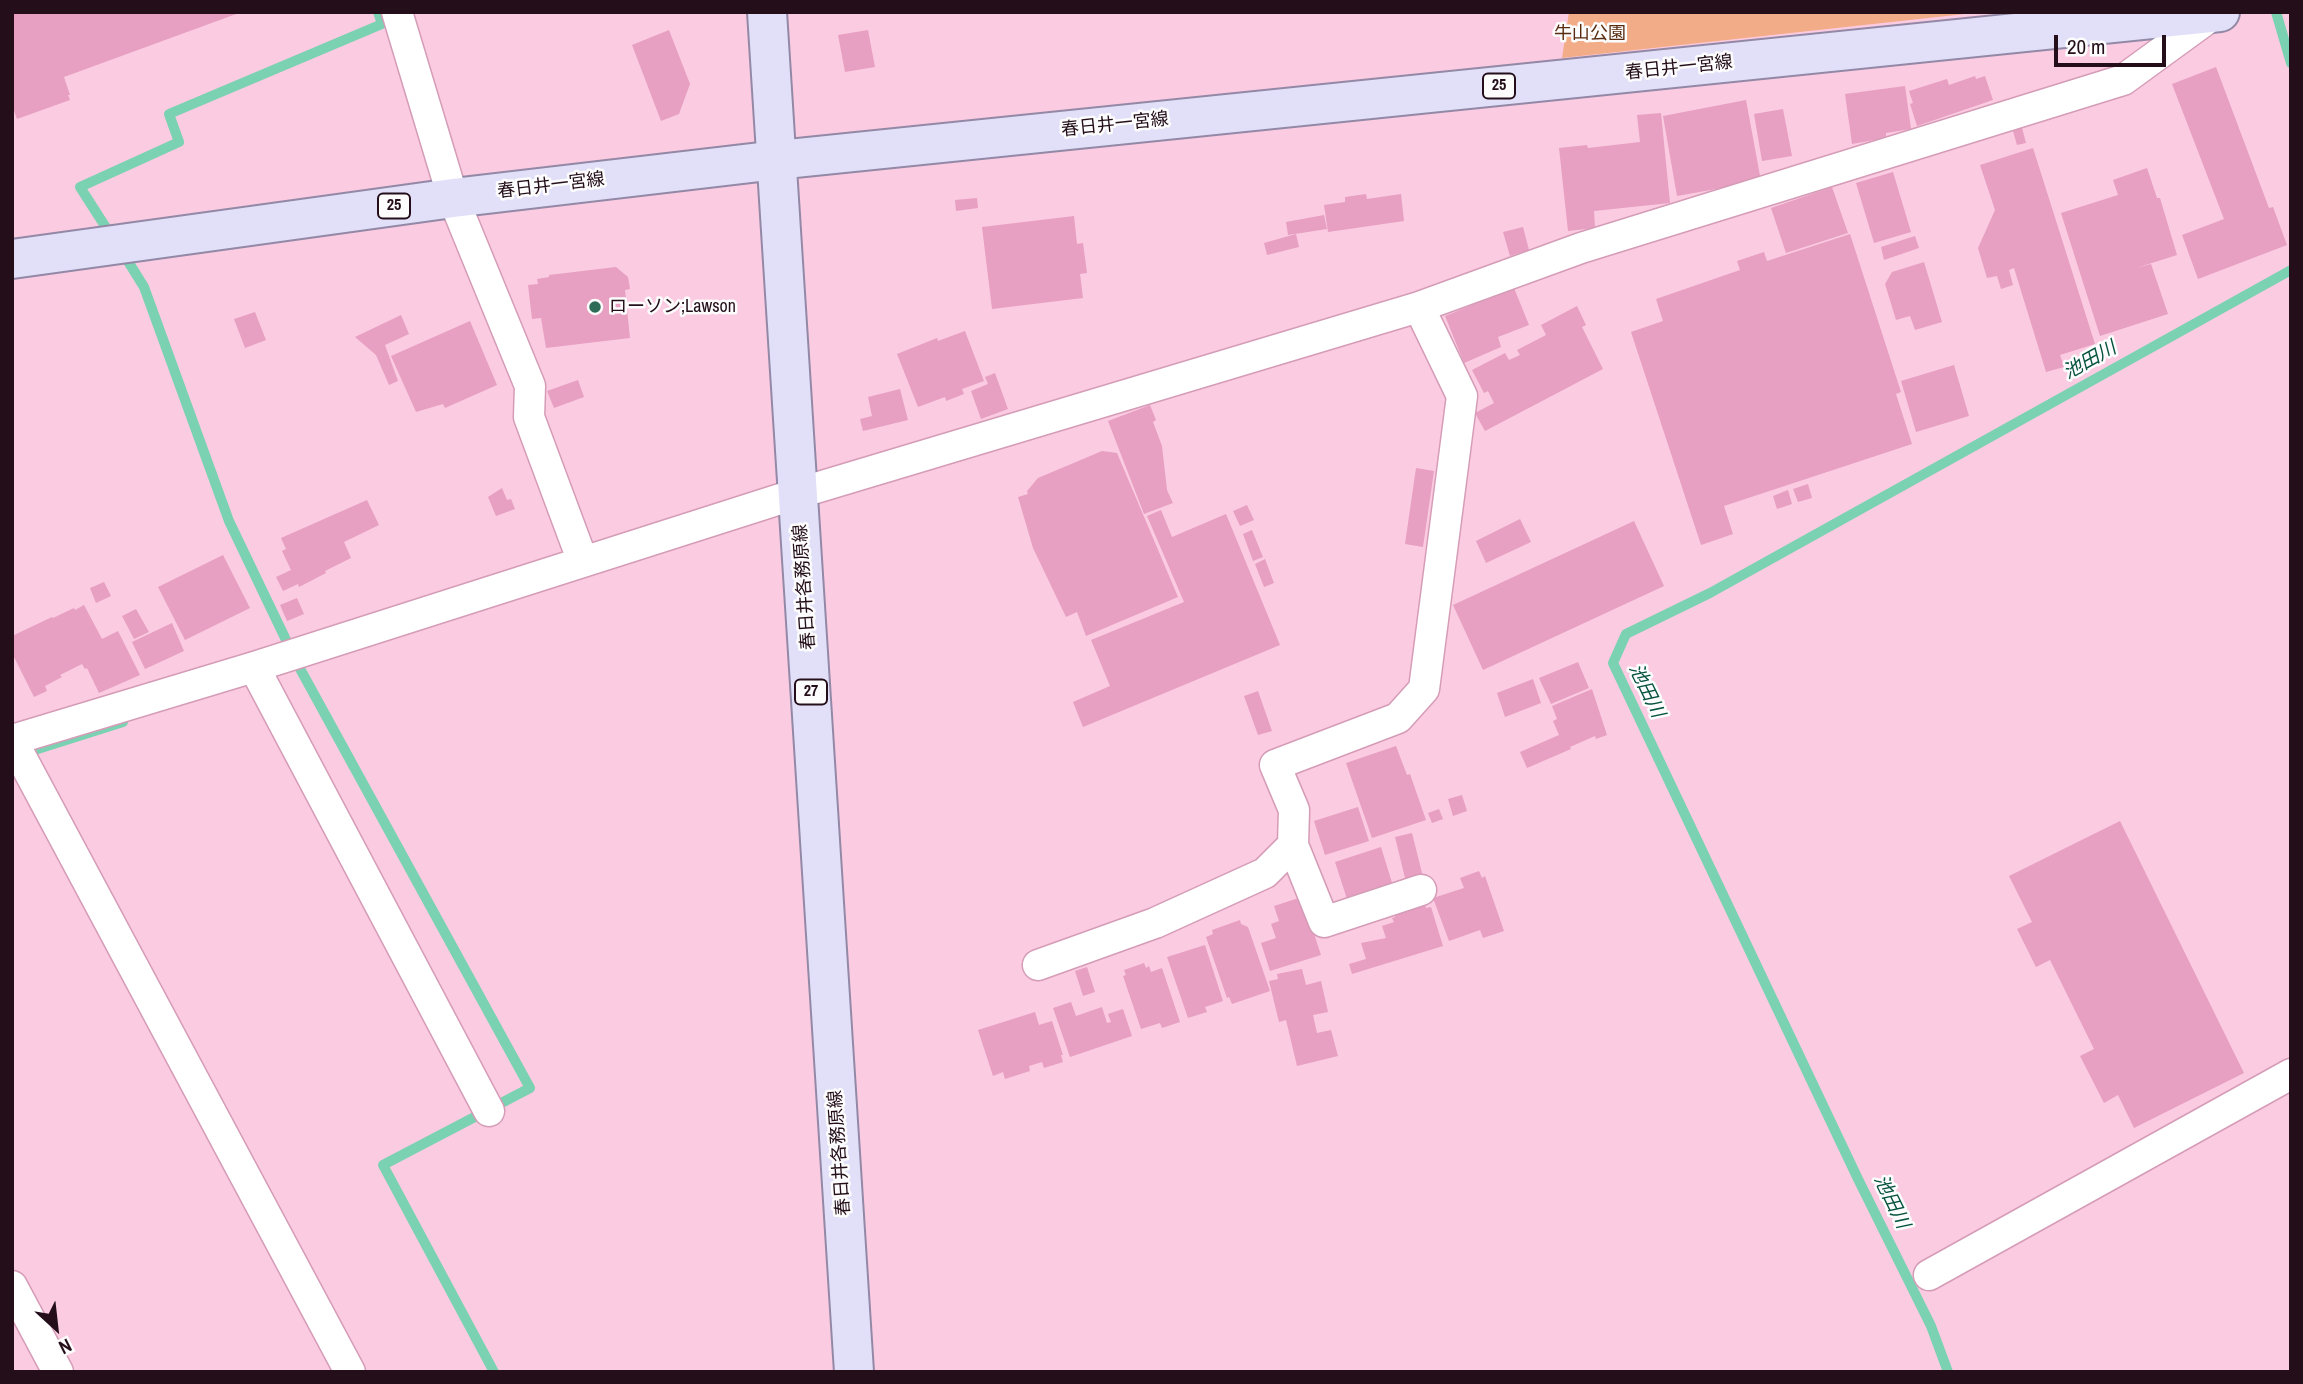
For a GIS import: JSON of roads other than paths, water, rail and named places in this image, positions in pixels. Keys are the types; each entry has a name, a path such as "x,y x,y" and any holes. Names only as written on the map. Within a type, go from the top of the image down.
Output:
{"main road":[{"name":"春日井各務原線","path":"767,12 855,1372"},
{"name":"春日井一宮線","path":"12,259 453,198 777,160 2218,13"}],"street":[{"path":"397,12 453,198 530,386 528,417 583,562"},
{"path":"350,1372 16,748 254,667 799,493 1419,307 1581,248 2123,80 2218,13"},
{"path":"1419,307 1462,396 1424,689 1398,718 1275,765 1294,810 1293,845 1324,922 1422,890"},
{"path":"254,667 489,1111"},
{"path":"1038,965 1155,923 1265,873 1293,845"},
{"path":"1929,1275 2291,1074"},
{"path":"12,1286 58,1372"}],"waterway":[{"path":"112,237 80,187 179,142 169,114 382,24 378,12"},
{"name":"池田川","path":"2276,12 2291,63"},
{"path":"121,250 144,287 229,521 298,665 530,1088 383,1165 494,1372"},
{"name":"池田川","path":"1948,1372 1931,1326 1858,1179 1613,663 1626,634 1710,593 2291,270"},
{"path":"22,754 123,722"}],"place":[{"name":"ローソン;Lawson","path":"595,307"}],"park label":[{"name":"牛山公園","path":"1590,34"}]}
